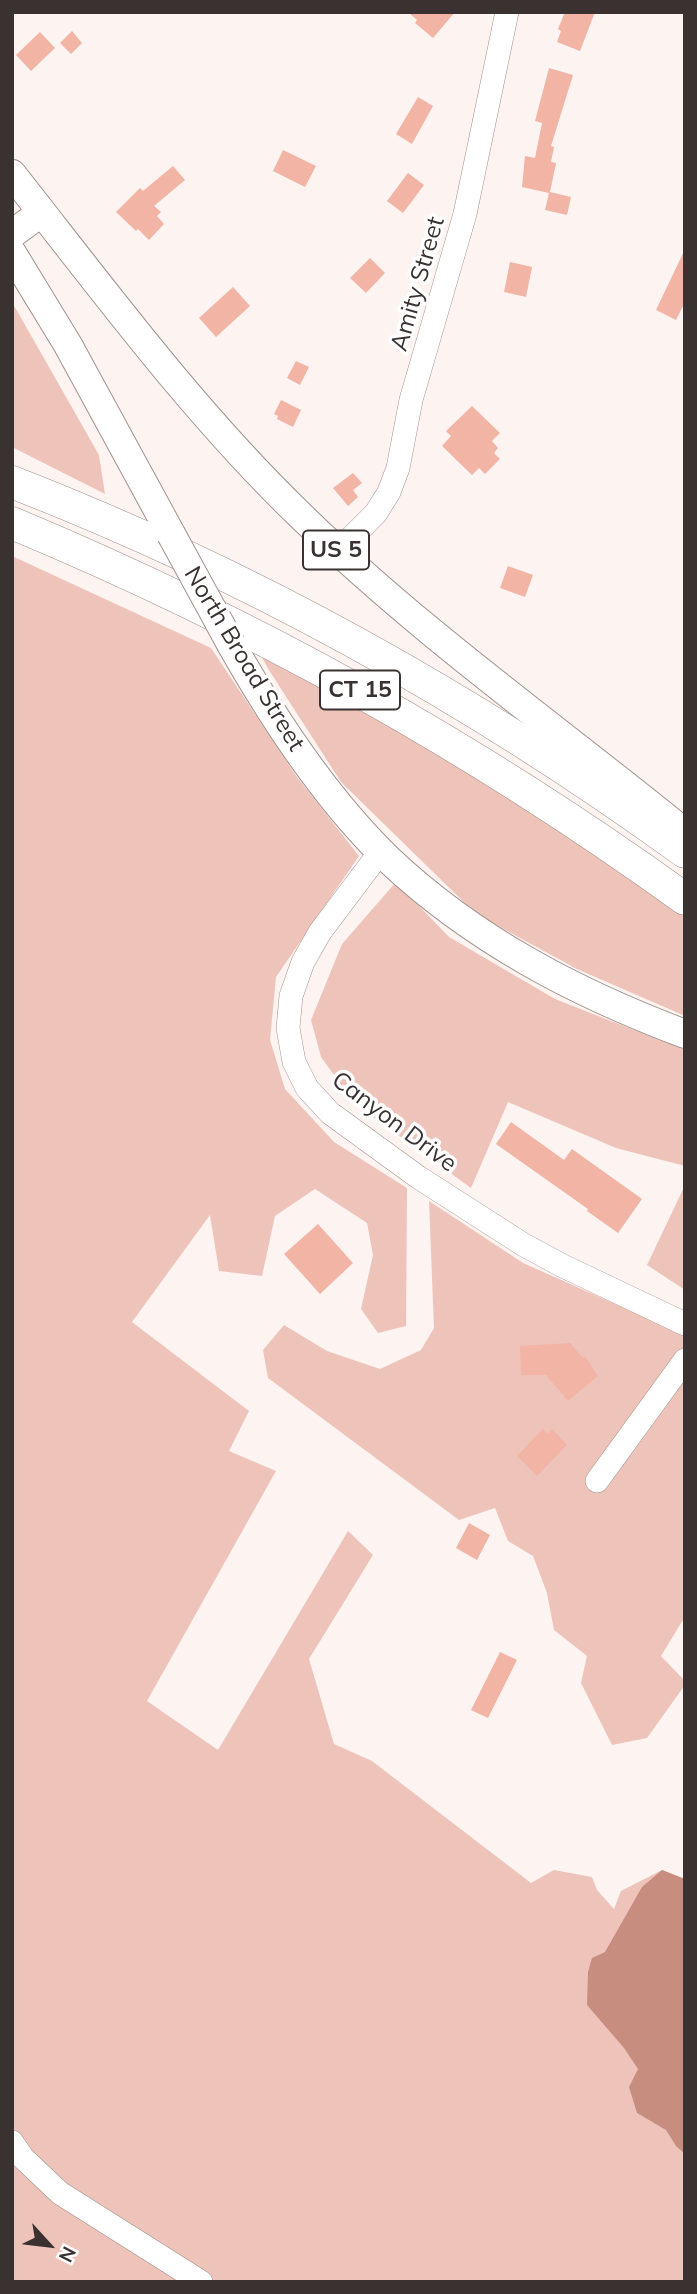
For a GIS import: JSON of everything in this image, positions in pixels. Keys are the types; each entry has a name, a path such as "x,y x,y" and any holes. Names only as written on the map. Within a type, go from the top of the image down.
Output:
{"highway":[{"name":"CT 15","path":"12,482 131,532 227,577 379,656 527,746 685,852"},
{"name":"CT 15","path":"12,523 184,599 362,691 505,776 685,899"}],"main road":[{"name":"US 5","path":"12,174 132,328 195,403 270,485 338,551 423,626 685,833"},
{"path":"12,234 42,212"},
{"name":"North Broad Street","path":"12,253 68,345 231,644 292,742 381,851 458,917 525,961 591,996 685,1034"}],"street":[{"name":"Amity Street","path":"338,551 376,513 389,492 398,468 411,400 465,215 507,12"},
{"name":"Canyon Drive","path":"381,851 320,932 303,962 291,996 288,1028 294,1062 307,1088 330,1112 418,1177 524,1244 562,1266 685,1324"},
{"path":"597,1481 685,1360"},
{"path":"12,2142 23,2158 60,2193 201,2282"}],"shaded area":[{"path":"12,302 99,455 105,494 12,447"},
{"path":"12,556 211,648 297,777 359,856 276,977 270,1040 285,1089 334,1142 407,1188 406,1326 378,1333 361,1309 373,1255 367,1223 315,1189 275,1216 262,1276 219,1271 210,1215 132,1322 249,1411 229,1451 276,1471 147,1701 218,1750 348,1531 373,1555 309,1659 334,1744 372,1761 531,1883 554,1870 592,1877 597,1890 614,1909 621,1891 662,1870 685,1879 685,2282 12,2282"},
{"path":"261,655 500,788 632,877 685,917 685,1016 577,969 476,914 341,782"},
{"path":"396,882 449,937 555,999 685,1050 685,1166 616,1148 508,1102 471,1188 355,1104 321,1057 311,1020 342,944"},
{"path":"685,1185 685,1290 647,1265"},
{"path":"429,1201 523,1263 685,1335 685,1621 683,1620 661,1656 685,1681 685,1685 647,1738 612,1745 581,1683 587,1656 554,1630 547,1593 533,1556 508,1541 495,1508 459,1520 268,1378 263,1350 284,1325 327,1351 380,1369 421,1350 434,1328"},
{"path":"662,1870 685,1879 685,2154 666,2130 637,2113 629,2087 638,2069 624,2048 587,2005 588,1972 592,1958 605,1952 642,1887"}],"building":[{"path":"408,12 455,12 433,38 415,23 417,20"},
{"path":"565,12 595,12 580,51 557,42 561,31 558,29"},
{"path":"72,31 82,43 71,54 60,43"},
{"path":"40,32 55,48 31,71 16,55"},
{"path":"549,68 573,75 551,146 554,147 551,162 556,163 550,192 571,197 567,215 545,210 549,193 522,187 525,156 535,158 542,123 535,121"},
{"path":"418,97 433,106 412,144 396,134"},
{"path":"283,150 316,166 305,187 273,171"},
{"path":"173,166 185,180 154,206 161,212 157,216 164,224 149,240 116,212 140,188 143,191"},
{"path":"408,173 424,185 403,213 387,201"},
{"path":"685,249 685,302 676,320 656,310"},
{"path":"370,258 385,273 366,293 350,278"},
{"path":"510,262 532,267 526,297 504,292"},
{"path":"233,287 250,306 216,337 199,318"},
{"path":"296,361 309,367 300,385 287,378"},
{"path":"281,400 301,410 293,427 277,419 278,416 274,414"},
{"path":"472,406 500,433 492,441 498,448 494,453 500,459 485,474 479,468 472,475 442,446 451,436 446,431"},
{"path":"353,473 362,483 353,490 358,497 348,506 333,488"},
{"path":"508,566 533,575 525,597 500,588"},
{"path":"511,1122 564,1160 572,1149 642,1199 618,1233 496,1144"},
{"path":"318,1224 353,1263 320,1294 284,1254"},
{"path":"570,1343 583,1358 585,1356 598,1376 568,1401 546,1375 521,1375 520,1346"},
{"path":"543,1429 548,1434 552,1429 567,1445 537,1476 517,1456"},
{"path":"469,1523 490,1535 477,1560 456,1548"},
{"path":"500,1652 517,1660 488,1718 471,1710"}]}
